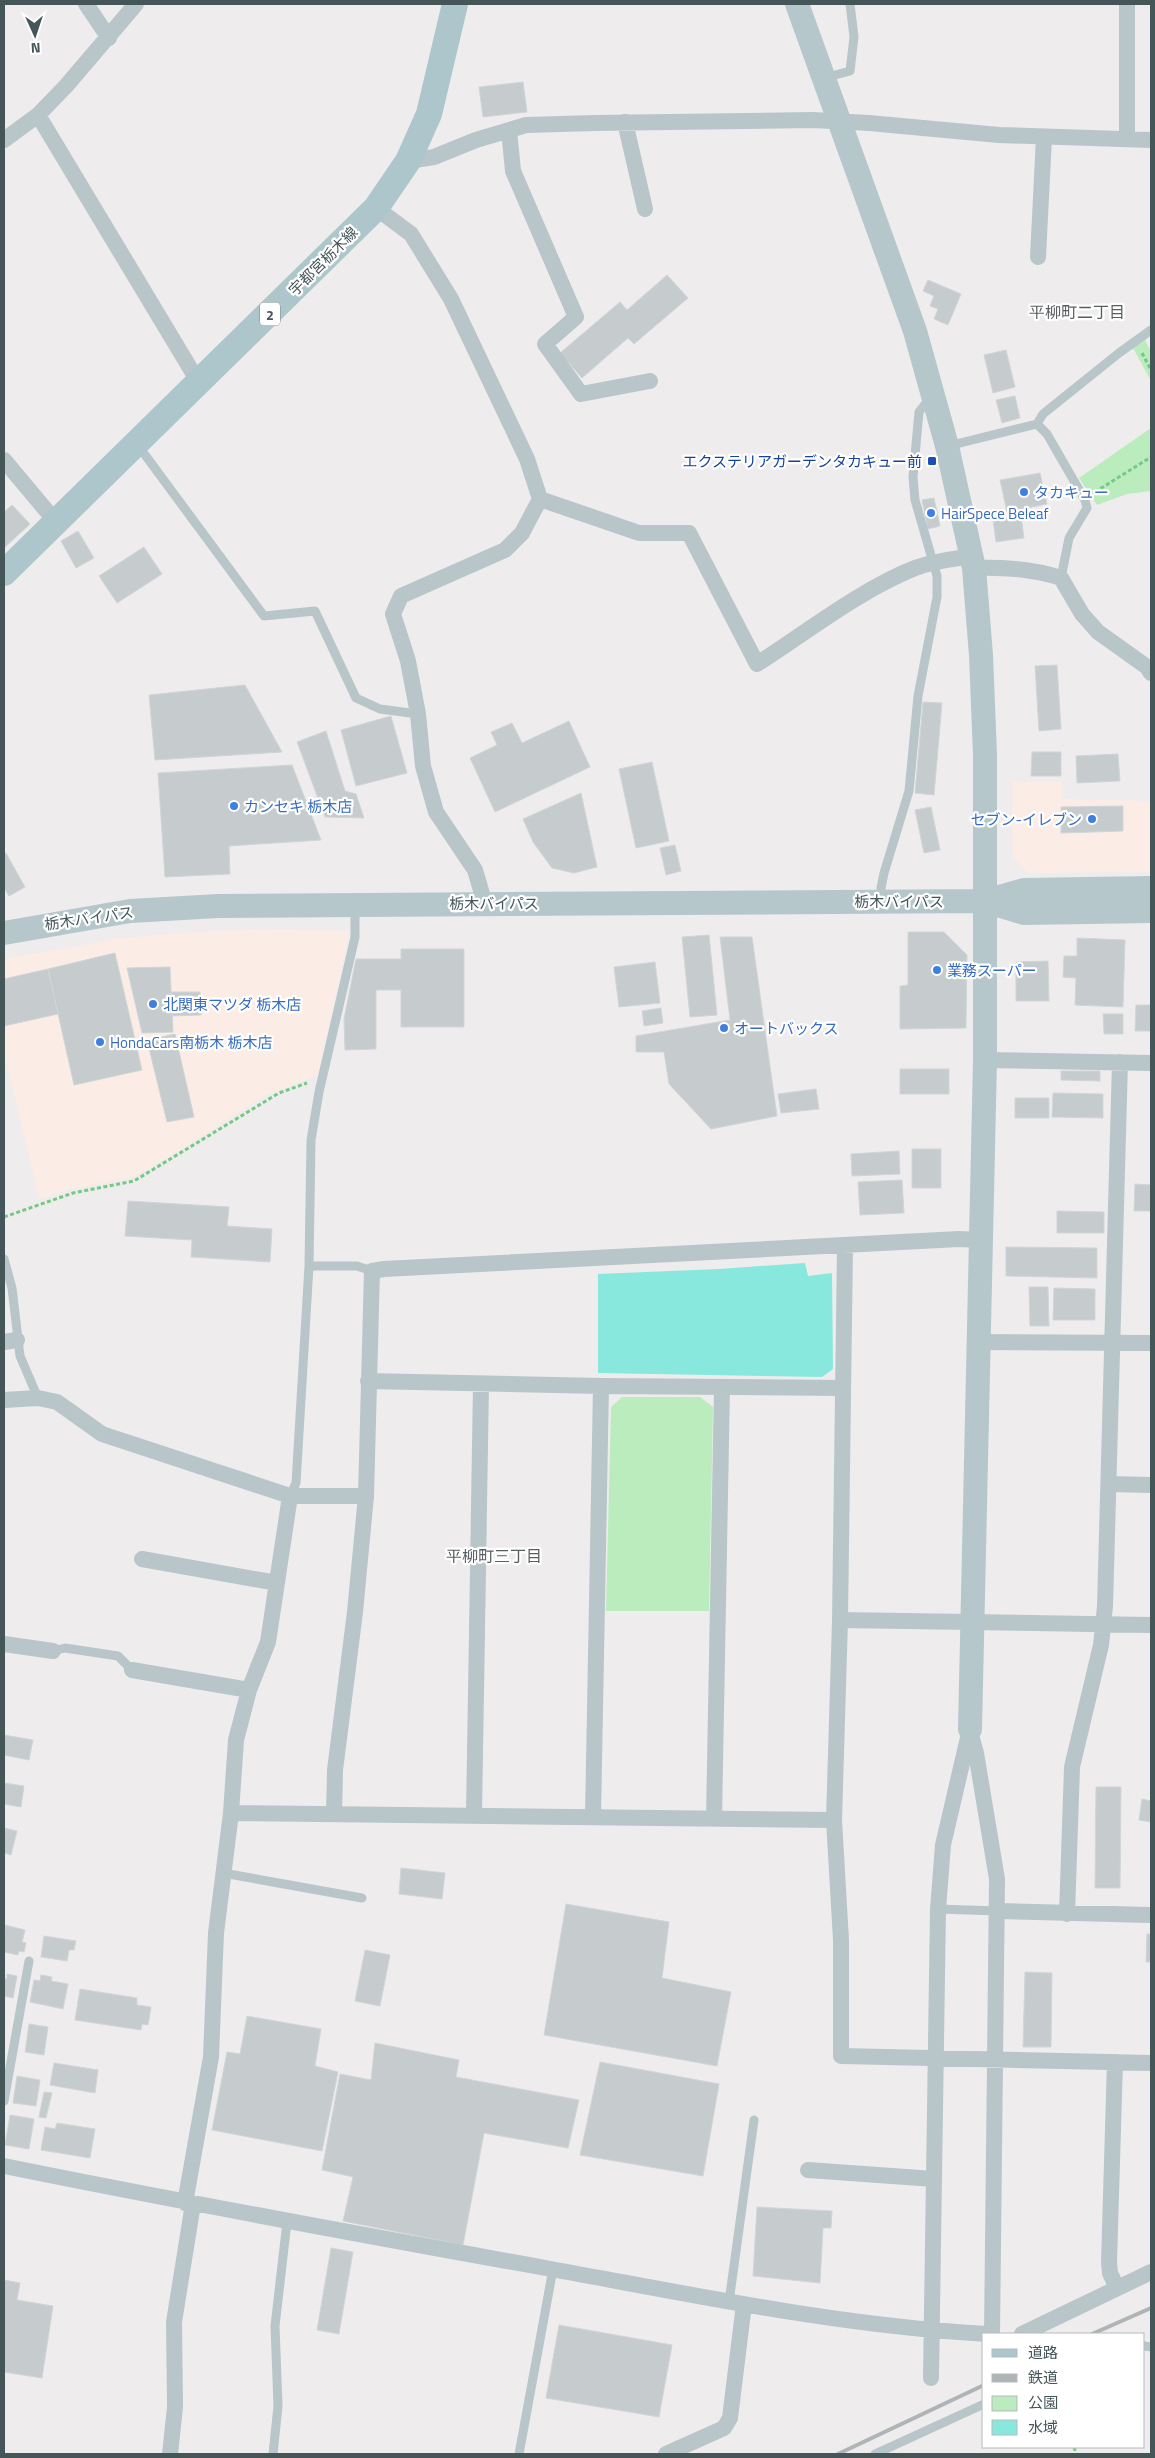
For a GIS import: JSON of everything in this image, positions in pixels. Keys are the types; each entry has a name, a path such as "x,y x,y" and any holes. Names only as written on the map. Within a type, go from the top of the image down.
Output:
{"main road":[{"name":"宇都宮栃木線","path":"4,573 376,208 408,161 429,114 455,4"}],"street":[{"path":"86,4 108,38"},
{"path":"4,140 38,115 108,38 136,4"},
{"path":"797,4 915,331 933,394 947,446 973,562 981,655 985,756 985,1060 970,1729 943,1845 938,1909 931,2378"},
{"path":"1127,4 1127,139"},
{"path":"38,115 199,383"},
{"path":"408,161 434,157 476,140 526,125 625,122 839,121 1044,137 1151,140"},
{"path":"625,122 645,209"},
{"path":"509,130 513,171 576,317 545,344 581,394 650,381"},
{"path":"1038,257 1044,137"},
{"path":"376,208 411,234 451,299 527,459 540,498 522,533 505,550 401,596 393,614 408,660 418,714 423,766 436,812 475,870 485,904"},
{"path":"4,460 56,522"},
{"path":"540,498 639,533 690,532 757,664 864,595 914,569 932,563 973,562 992,567 1028,571 1061,578 1082,614 1098,632 1147,667 1151,673"},
{"name":"栃木バイパス","path":"4,933 130,911 218,906 355,903 985,901 1024,890 1151,888"},
{"name":"栃木バイパス","path":"985,901 1024,913 1151,911"},
{"path":"985,1060 1151,1063"},
{"path":"1067,1914 1072,1767 1104,1624 1120,1062"},
{"path":"334,1814 335,1770 355,1612 366,1496 372,1271 980,1240"},
{"path":"845,1246 840,1620 834,1820 841,1940 841,2056 1151,2063"},
{"path":"978,1342 1151,1343"},
{"path":"368,1381 601,1386 842,1388"},
{"path":"474,1815 481,1384"},
{"path":"593,1816 601,1386"},
{"path":"714,1818 722,1387"},
{"path":"4,1400 38,1398 57,1402 102,1434 290,1496 366,1496"},
{"path":"1109,1484 1151,1485"},
{"path":"170,2454 175,2407 174,2322 189,2203 211,2057 216,1933 231,1813 236,1740 249,1690 268,1642 290,1496"},
{"path":"142,1559 277,1583"},
{"path":"840,1620 1151,1625"},
{"path":"4,1644 53,1651"},
{"path":"132,1670 249,1690"},
{"path":"970,1729 996,1862 998,1911 992,2333"},
{"path":"231,1813 834,1820"},
{"path":"998,1911 1151,1915"},
{"path":"1115,2062 1109,2262 1110,2273 1117,2288"},
{"path":"4,2166 288,2222 736,2303 932,2330 982,2334"},
{"path":"808,2170 934,2179"},
{"path":"1024,2333 1151,2272"},
{"path":"666,2454 724,2428 730,2418 736,2303"}],"lane":[{"path":"824,78 850,71 854,37 850,4"},
{"path":"947,446 1037,424 1043,414 1151,330"},
{"path":"882,902 881,888 884,873 909,791 918,696 937,597 937,576 915,500 913,477 919,412 933,394"},
{"path":"1037,424 1047,434 1085,500 1087,508 1069,538 1061,578"},
{"path":"137,444 264,616 315,612 356,698 380,709 418,714"},
{"path":"290,1496 296,1484 309,1266 309,1166 311,1140 322,1079 355,937 355,903"},
{"path":"4,1259 12,1288 10,1341 38,1398"},
{"path":"309,1266 357,1266 372,1271"},
{"path":"53,1651 65,1648 118,1656 132,1670"},
{"path":"223,1873 362,1898"},
{"path":"938,1909 998,1911"},
{"path":"4,2101 29,1961"},
{"path":"736,2303 754,2120"},
{"path":"273,2454 278,2406 275,2326 288,2222"},
{"path":"519,2454 553,2269"},
{"path":"875,2454 982,2405"}],"path":[{"path":"1136,341 1151,370"},
{"path":"1085,500 1151,457"},
{"path":"4,1217 73,1193 134,1181 279,1093 322,1079"}],"shaded area":[{"path":"1012,782 1063,782 1062,799 1151,801 1151,872 1028,873 1012,856"},
{"path":"262,929 350,931 318,1075 264,1096 167,1158 133,1177 70,1189 39,1199 4,1051 4,959 116,939 178,933"}],"green space":[{"path":"1145,340 1151,352 1151,381 1133,348"},
{"path":"1151,428 1151,491 1127,494 1097,505 1079,478"},
{"path":"622,1397 700,1397 713,1407 709,1611 606,1611 611,1407"}],"water":[{"path":"805,1263 808,1276 832,1273 833,1369 822,1377 598,1373 598,1274"}],"building":[{"path":"523,82 527,112 483,117 479,87"},
{"path":"667,275 688,298 634,344 628,338 582,378 560,353 620,302 627,310"},
{"path":"928,280 961,294 948,325 934,319 938,309 930,306 934,296 923,291"},
{"path":"1006,350 1015,387 993,393 984,355"},
{"path":"1015,396 1020,418 1002,423 996,400"},
{"name":"タカキュー","path":"1040,473 1047,504 1007,512 1000,480"},
{"name":"HairSpece Beleaf","path":"934,498 940,526 928,529 922,500"},
{"path":"12,505 30,524 4,548 4,512"},
{"path":"1021,516 1024,538 996,542 993,520"},
{"path":"78,531 94,558 76,568 61,541"},
{"path":"144,547 162,574 117,603 99,576"},
{"path":"1057,665 1061,729 1039,731 1035,666"},
{"path":"245,685 282,752 155,760 149,695"},
{"path":"923,702 942,703 934,795 915,793"},
{"path":"391,716 407,773 356,786 341,730"},
{"path":"569,721 590,767 495,812 470,758 497,745 491,732 512,723 522,743"},
{"path":"326,731 345,791 356,794 364,818 325,817 297,742"},
{"path":"1032,752 1061,752 1061,776 1031,776"},
{"path":"1118,754 1120,781 1077,783 1076,756"},
{"path":"652,762 669,841 636,848 619,769"},
{"name":"カンセキ 栃木店","path":"292,765 321,840 229,846 230,874 165,877 158,773"},
{"path":"581,793 597,867 574,873 552,868 533,842 523,819"},
{"name":"セブン-イレブン","path":"1123,806 1123,831 1061,833 1061,807"},
{"path":"931,807 940,850 924,853 915,810"},
{"path":"675,845 681,871 666,875 660,848"},
{"path":"6,853 25,887 9,896 4,888 4,854"},
{"name":"業務スーパー","path":"908,932 944,932 967,955 966,1028 900,1029 900,986 908,985"},
{"path":"709,935 717,1015 690,1017 682,937"},
{"name":"オートバックス","path":"720,937 752,937 777,1116 711,1129 669,1084 664,1052 636,1052 636,1036 730,1020"},
{"path":"1077,938 1125,940 1123,1007 1075,1005 1076,978 1063,977 1064,956 1077,956"},
{"path":"401,949 464,949 464,1027 401,1027 401,990 376,990 376,1049 345,1050 344,1019 356,959 401,959"},
{"name":"HondaCars南栃木 栃木店","path":"115,953 142,1070 74,1085 48,969"},
{"path":"1048,961 1049,1001 1016,1001 1016,962"},
{"path":"655,962 660,1003 619,1007 614,967"},
{"name":"北関東マツダ 栃木店","path":"170,967 173,1032 142,1033 127,968"},
{"path":"48,969 58,1014 4,1026 4,979"},
{"path":"171,992 200,992 201,1015 171,1016"},
{"path":"1136,1005 1151,1005 1151,1031 1135,1031"},
{"path":"661,1008 663,1023 644,1026 642,1011"},
{"path":"1103,1014 1123,1014 1123,1034 1104,1034"},
{"path":"175,1034 194,1117 167,1122 147,1040"},
{"path":"900,1069 949,1069 949,1094 900,1094"},
{"path":"1061,1071 1100,1071 1100,1081 1061,1080"},
{"path":"816,1089 819,1109 781,1113 778,1094"},
{"path":"1053,1093 1103,1094 1103,1118 1052,1117"},
{"path":"1015,1098 1049,1098 1049,1118 1015,1118"},
{"path":"912,1149 941,1149 941,1188 912,1188"},
{"path":"899,1151 900,1174 852,1176 851,1154"},
{"path":"902,1180 904,1213 860,1215 858,1182"},
{"path":"1135,1184 1151,1185 1151,1211 1134,1211"},
{"path":"128,1201 229,1207 227,1226 272,1229 270,1262 191,1257 192,1240 125,1236"},
{"path":"1057,1211 1104,1212 1104,1233 1057,1233"},
{"path":"1006,1247 1097,1248 1097,1278 1006,1276"},
{"path":"1029,1287 1048,1287 1049,1326 1030,1326"},
{"path":"1054,1288 1095,1289 1095,1320 1053,1320"},
{"path":"4,1735 33,1740 29,1760 4,1755"},
{"path":"4,1783 24,1786 21,1807 4,1804"},
{"path":"1096,1787 1121,1787 1120,1888 1095,1888"},
{"path":"1142,1799 1151,1801 1151,1822 1139,1820"},
{"path":"4,1828 17,1831 11,1855 4,1853"},
{"path":"401,1868 445,1873 442,1899 399,1894"},
{"path":"566,1904 669,1922 662,1978 731,1992 717,2066 544,2035"},
{"path":"5,1925 25,1930 22,1942 26,1943 24,1952 19,1951 18,1955 4,1952"},
{"path":"1147,1934 1151,1934 1151,1962 1146,1962"},
{"path":"44,1936 76,1941 74,1950 69,1950 67,1961 41,1957"},
{"path":"365,1950 390,1955 380,2006 355,2001"},
{"path":"1025,1972 1052,1973 1051,2047 1023,2047"},
{"path":"7,1974 17,1976 13,1998 4,1996 4,1978 7,1979"},
{"path":"41,1975 52,1977 51,1981 68,1984 63,2009 30,2002 34,1980 40,1981"},
{"path":"80,1989 137,1998 137,2005 151,2007 148,2025 142,2024 141,2030 75,2020"},
{"path":"247,2016 321,2029 315,2066 338,2072 322,2151 212,2130 227,2052 240,2054"},
{"path":"29,2024 48,2027 44,2055 25,2052"},
{"path":"375,2043 459,2060 456,2077 579,2100 568,2148 484,2133 463,2245 343,2221 353,2177 322,2170 340,2074 371,2080"},
{"path":"600,2062 719,2084 703,2176 580,2155"},
{"path":"54,2063 98,2070 95,2093 50,2085"},
{"path":"17,2076 40,2080 36,2106 13,2103"},
{"path":"44,2092 52,2093 46,2118 39,2117"},
{"path":"10,2115 34,2119 29,2149 5,2145"},
{"path":"57,2123 95,2129 90,2158 41,2150 45,2127 55,2129"},
{"path":"757,2207 832,2211 831,2228 823,2228 820,2283 753,2276"},
{"path":"331,2248 353,2252 339,2334 317,2330"},
{"path":"4,2280 20,2283 17,2300 53,2306 42,2378 4,2372"},
{"path":"559,2325 672,2345 659,2417 546,2398"}],"railway":[{"path":"1094,2333 1151,2308"},
{"path":"838,2454 982,2386"}],"place":[{"name":"エクステリアガーデンタカキュー前","path":"932,461"},
{"name":"タカキュー","path":"1024,492"},
{"name":"HairSpece Beleaf","path":"931,513"},
{"name":"カンセキ 栃木店","path":"234,806"},
{"name":"セブン-イレブン","path":"1092,819"},
{"name":"業務スーパー","path":"937,970"},
{"name":"北関東マツダ 栃木店","path":"153,1004"},
{"name":"オートバックス","path":"724,1028"},
{"name":"HondaCars南栃木 栃木店","path":"100,1042"}],"district":[{"name":"平柳町二丁目","path":"1077,312"},
{"name":"平柳町三丁目","path":"494,1556"}]}
